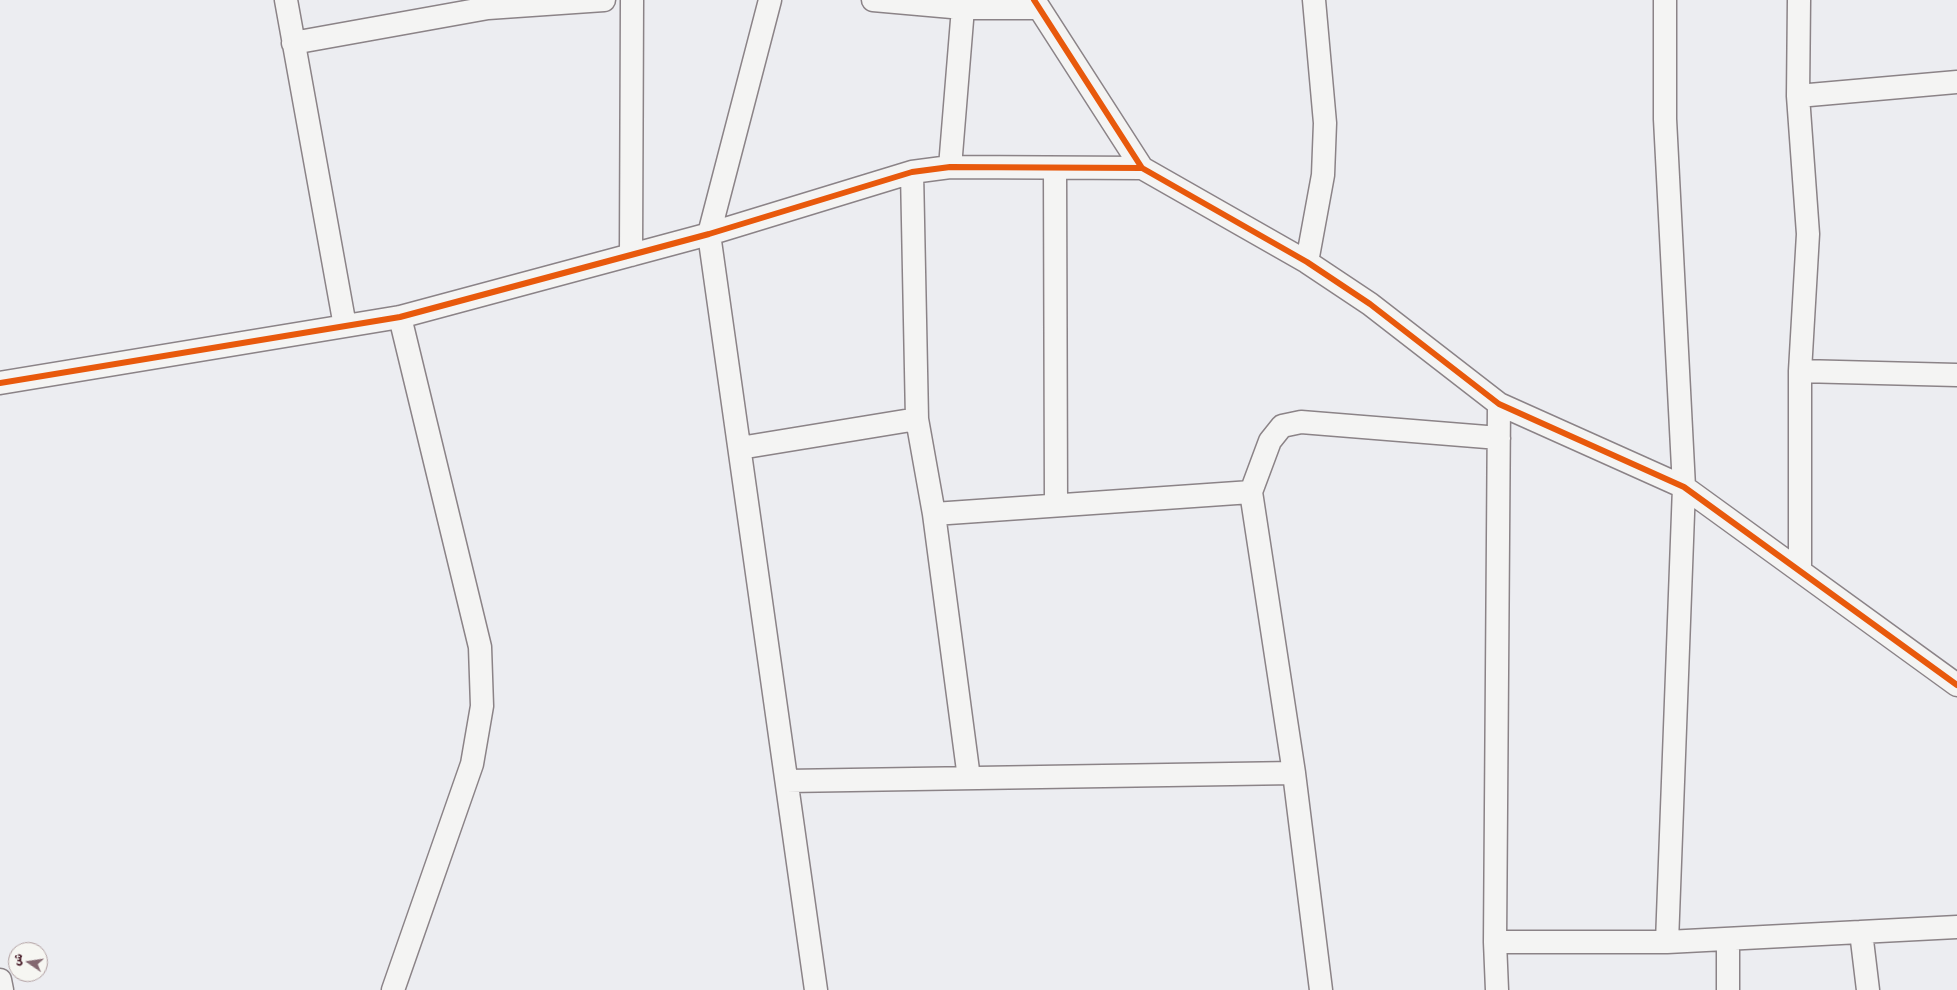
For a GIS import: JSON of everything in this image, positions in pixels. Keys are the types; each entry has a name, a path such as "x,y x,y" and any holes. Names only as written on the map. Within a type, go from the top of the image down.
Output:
{"street":[{"path":"286,0 344,326"},
{"path":"293,43 485,4 604,0"},
{"path":"631,255 632,0"},
{"path":"770,0 709,234 816,990"},
{"path":"873,0 963,8 1037,4 1142,168 1307,262 1370,304 1499,404 1684,487 1957,685"},
{"path":"1307,262 1323,175 1325,123 1314,0"},
{"path":"1665,0 1666,120 1684,487 1667,942"},
{"path":"1799,0 1798,96 1808,234 1800,371 1800,571"},
{"path":"950,167 963,8"},
{"path":"1798,96 1957,82"},
{"path":"0,383 400,317 709,234 912,172 950,167 1142,168"},
{"path":"1055,168 1056,505"},
{"path":"912,172 917,419 934,514 970,778"},
{"path":"393,990 472,764 482,706 480,647 400,317"},
{"path":"1800,371 1957,375"},
{"path":"1496,990 1495,942 1499,404"},
{"path":"740,448 917,419"},
{"path":"1321,990 1294,773 1251,492 1270,441 1282,426 1301,422 1499,438"},
{"path":"934,514 1251,492"},
{"path":"787,781 1294,773"},
{"path":"1495,942 1667,942 1957,927"},
{"path":"1861,932 1868,990"},
{"path":"1728,939 1728,990"},
{"path":"0,980 2,990"}],"cycle path":[{"path":"1034,0 1142,168 1307,262 1370,304 1499,404 1684,487 1957,685"},
{"path":"0,383 400,317 709,234 912,172 950,167 1142,168"}]}
